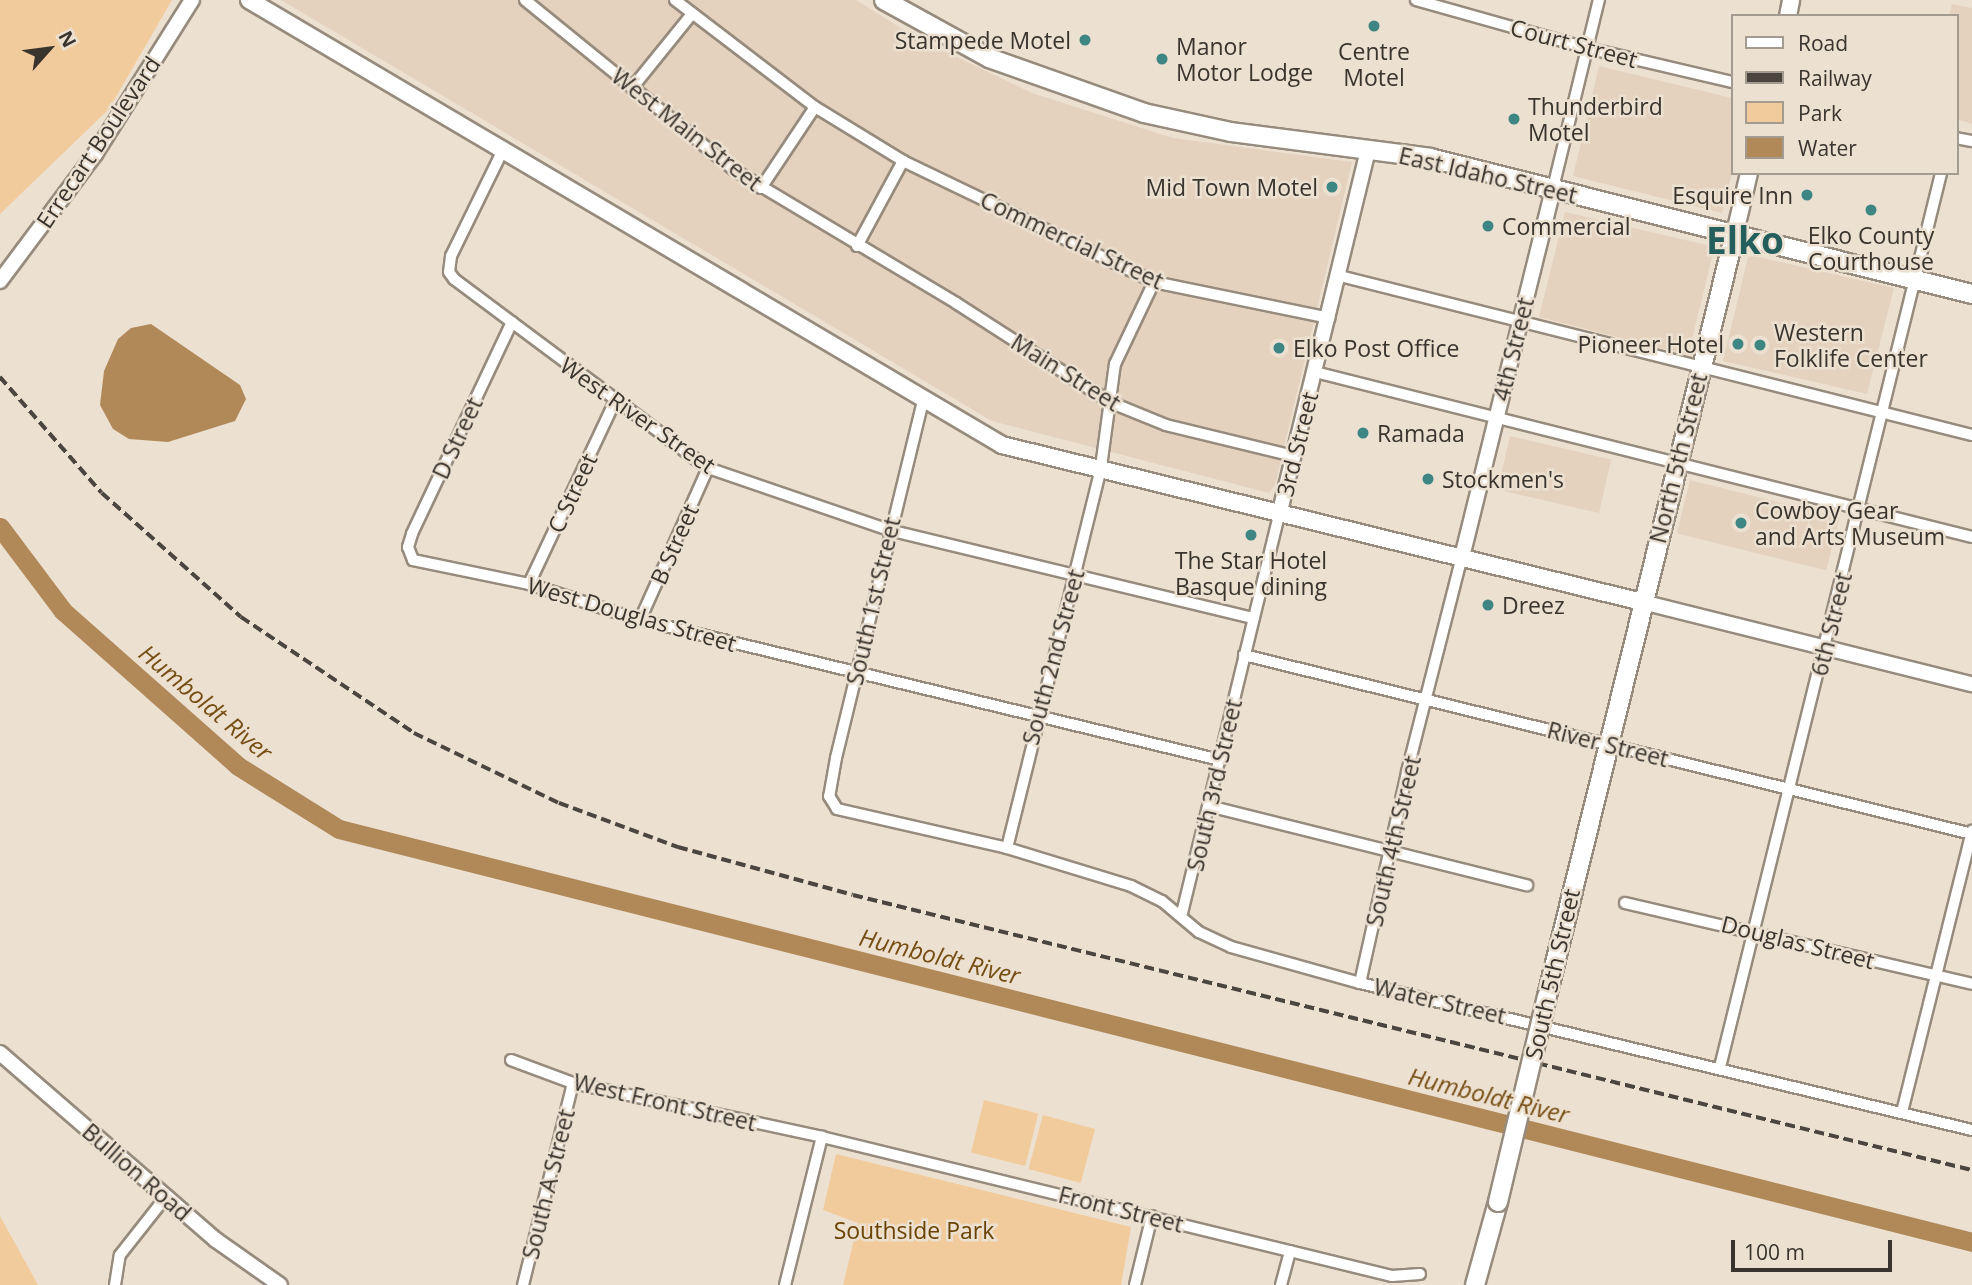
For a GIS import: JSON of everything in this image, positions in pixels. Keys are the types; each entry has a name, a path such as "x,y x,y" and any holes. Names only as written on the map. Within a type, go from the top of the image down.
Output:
{"main road":[{"path":"249,0 923,401 1002,445 1642,601"},
{"name":"East Idaho Street","path":"884,0 966,46 1088,96 1170,119 1430,158 1734,237 1972,294"},
{"name":"North 5th Street","path":"1607,743 1749,175"},
{"name":"South 5th Street","path":"1475,1285 1607,743"}],"street":[{"name":"Errecart Boulevard","path":"4,275 95,154 192,0"},
{"name":"West Main Street","path":"525,0 632,88 761,188 857,246"},
{"name":"Commercial Street","path":"675,0 815,107 904,160 1154,282 1329,317"},
{"name":"Court Street","path":"1416,0 1587,48 1730,82"},
{"name":"4th Street","path":"1427,699 1599,0"},
{"path":"632,88 692,15"},
{"path":"761,188 815,107"},
{"name":"3rd Street","path":"1244,655 1340,276 1368,150"},
{"name":"West River Street","path":"502,152 460,235 450,272 464,288 708,468 889,530"},
{"path":"857,246 904,160"},
{"name":"6th Street","path":"1720,1067 1940,175"},
{"name":"Main Street","path":"857,246 956,303 1112,403 1166,425 1293,457"},
{"path":"1340,276 1520,318 1972,435"},
{"name":"South 2nd Street","path":"1007,848 1101,467 1112,403 1115,364 1154,282"},
{"name":"D Street","path":"408,555 412,534 512,322"},
{"path":"1315,372 1972,537"},
{"name":"C Street","path":"529,584 615,401"},
{"name":"South 1st Street","path":"830,802 889,530 923,401"},
{"name":"B Street","path":"640,620 708,468"},
{"path":"889,530 1254,618"},
{"name":"West Douglas Street","path":"408,555 413,560 529,584 640,620 857,672"},
{"path":"1642,601 1972,684"},
{"name":"River Street","path":"1244,655 1972,833"},
{"name":"South 3rd Street","path":"1182,913 1244,655"},
{"path":"857,672 1220,760"},
{"name":"South 4th Street","path":"1360,984 1388,851 1427,699"},
{"name":"Water Street","path":"830,802 849,814 1007,848 1131,886 1182,913 1216,942 1360,984 1720,1067 1972,1130"},
{"path":"1209,806 1527,885"},
{"path":"1902,1112 1972,833"},
{"name":"Douglas Street","path":"1625,903 1755,931 1972,984"},
{"name":"Bullion Road","path":"0,1053 166,1198 279,1285"},
{"name":"West Front Street","path":"511,1060 573,1083 822,1137"},
{"name":"South A Street","path":"523,1285 573,1083"},
{"path":"785,1285 822,1137"},
{"name":"Front Street","path":"822,1137 1392,1276 1420,1274"},
{"path":"114,1285 120,1255 166,1198"},
{"path":"1135,1285 1152,1216"},
{"path":"1281,1285 1290,1251"}],"shaded area":[{"path":"281,0 856,0 915,37 1032,93 1173,138 1352,162 1275,485 1269,493 992,421"},
{"path":"1952,4 1972,8 1972,124 1958,120 1958,14 1950,14"},
{"path":"1599,66 1730,98 1732,175 1722,213 1573,176"},
{"path":"1565,212 1711,246 1713,254 1688,355 1539,317"},
{"path":"1754,256 1894,288 1867,394 1723,361 1748,257"},
{"path":"1510,436 1611,459 1599,513 1498,490"},
{"path":"1690,480 1839,517 1826,571 1677,533"}],"green space":[{"path":"0,0 172,0 109,109 0,214"},
{"path":"984,1100 1038,1114 1025,1166 971,1152"},
{"path":"1043,1115 1095,1129 1081,1183 1029,1169"},
{"name":"Southside Park","path":"836,1154 1131,1227 1121,1285 843,1285 858,1223 823,1210"},
{"path":"0,1216 38,1285 0,1285"}],"water":[{"path":"151,324 240,385 246,399 235,421 168,442 129,439 113,429 100,405 104,371 118,339 131,328"}],"waterway":[{"name":"Humboldt River","path":"0,527 63,611 238,766 339,829 1972,1242"}],"railway":[{"path":"0,377 102,493 241,617 414,733 559,803 678,847 853,895 1972,1170"}],"place":[{"name":"Centre Motel","path":"1374,26"},
{"name":"Stampede Motel","path":"1085,40"},
{"name":"Manor Motor Lodge","path":"1162,59"},
{"name":"Thunderbird Motel","path":"1514,119"},
{"name":"Mid Town Motel","path":"1332,187"},
{"name":"Esquire Inn","path":"1807,195"},
{"name":"Elko County Courthouse","path":"1871,210"},
{"name":"Commercial","path":"1488,226"},
{"name":"Pioneer Hotel","path":"1738,344"},
{"name":"Western Folklife Center","path":"1760,345"},
{"name":"Elko Post Office","path":"1279,348"},
{"name":"Ramada","path":"1363,433"},
{"name":"Stockmen's","path":"1428,479"},
{"name":"Cowboy Gear and Arts Museum","path":"1741,523"},
{"name":"The Star Hotel Basque dining","path":"1251,535"},
{"name":"Dreez","path":"1488,605"}],"district":[{"name":"Elko","path":"1745,240"}]}
